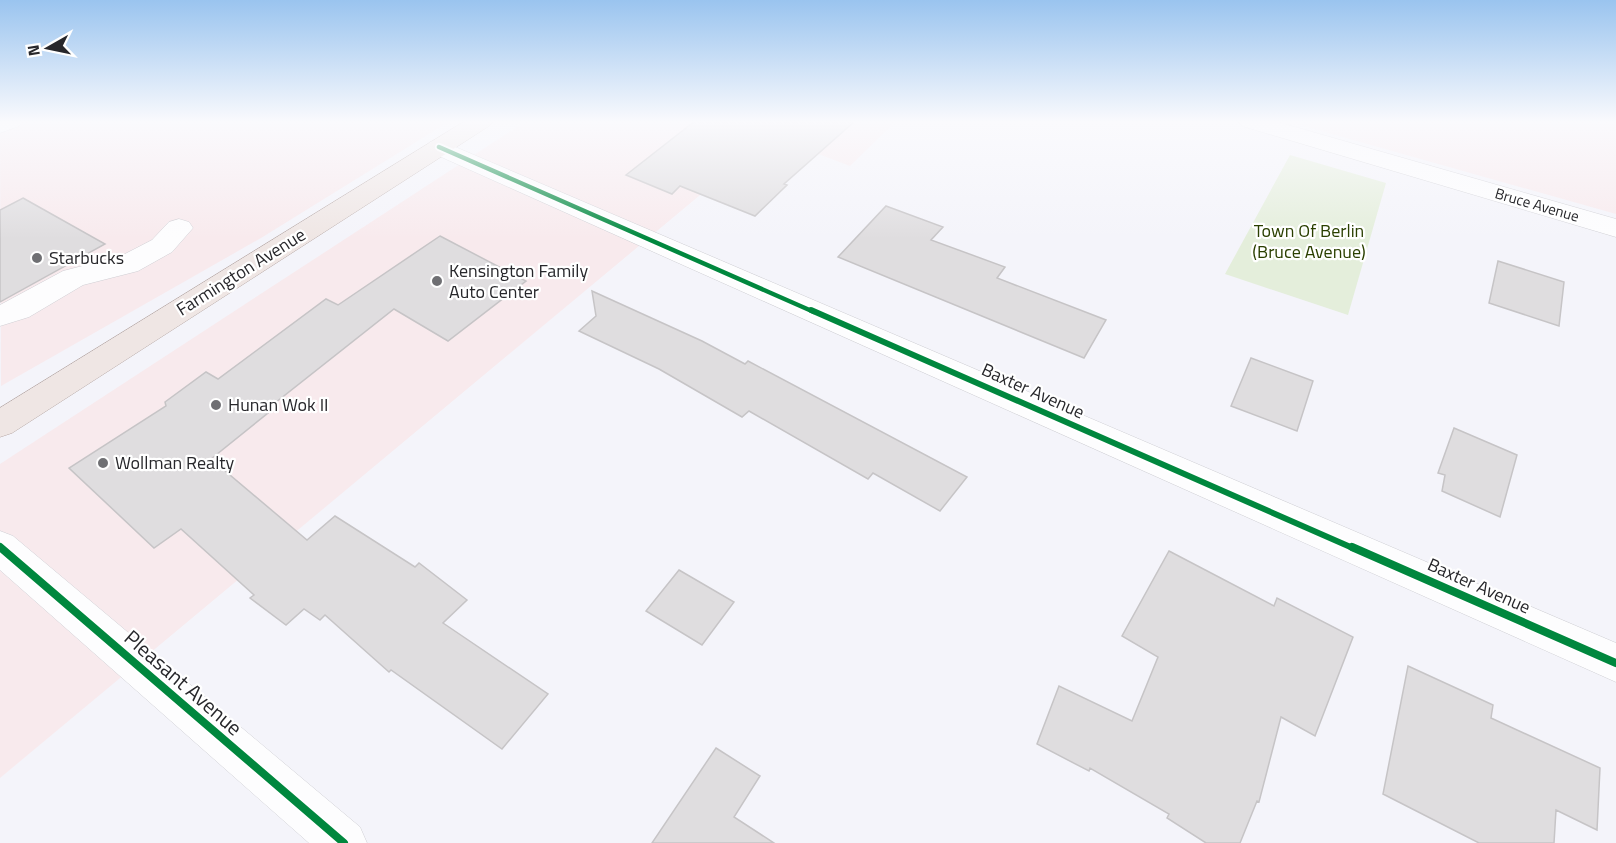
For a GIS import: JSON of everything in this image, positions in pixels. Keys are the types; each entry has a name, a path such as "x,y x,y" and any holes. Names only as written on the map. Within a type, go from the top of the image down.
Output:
{"main road":[{"name":"Farmington Avenue","path":"0,423 418,160"}],"street":[{"name":"Baxter Avenue","path":"469,160 1616,663"},
{"name":"Bruce Avenue","path":"1385,160 1616,228"},
{"path":"0,316 18,310 73,278 128,264 162,246 179,228"},
{"name":"Pleasant Avenue","path":"0,547 344,843"}],"shaded area":[{"path":"0,160 386,160 261,238 1,386"},
{"path":"466,160 742,160 0,778 0,464"},
{"path":"835,160 856,160 850,166"},
{"path":"1426,160 1616,160 1616,214"}],"green space":[{"name":"Town Of Berlin (Bruce Avenue)","path":"1287,160 1308,160 1386,183 1348,315 1225,274"}],"building":[{"path":"645,160 811,160 784,184 787,185 755,216 680,186 672,194 626,175"},
{"path":"23,198 105,244 0,302 0,210"},
{"path":"886,206 943,227 931,240 1005,267 997,278 1106,320 1084,358 838,257"},
{"path":"440,236 526,281 448,341 394,309 270,407 273,409 211,459 307,540 335,516 415,567 419,563 467,600 443,623 548,694 502,749 391,670 389,672 325,615 320,620 304,609 286,625 250,598 254,595 181,529 154,548 69,468 166,406 165,402 206,372 218,379 326,299 338,305"},
{"path":"1498,261 1564,282 1559,326 1489,303"},
{"path":"592,291 702,341 745,364 748,361 967,477 940,511 873,473 868,479 749,411 742,417 659,369 579,331 596,316"},
{"path":"1251,358 1313,381 1297,431 1231,406"},
{"path":"1454,428 1517,455 1500,517 1442,491 1445,475 1438,473"},
{"path":"1169,551 1274,606 1277,598 1353,637 1315,736 1281,717 1259,802 1257,801 1240,843 1206,843 1167,818 1169,814 1090,768 1089,771 1037,744 1059,686 1132,721 1158,657 1122,636"},
{"path":"679,570 734,602 702,645 646,611"},
{"path":"1408,666 1493,705 1491,718 1600,768 1597,830 1556,810 1554,843 1479,843 1383,794"},
{"path":"716,748 760,776 734,817 774,843 652,843"}],"cycle path":[{"path":"469,160 1616,663"},
{"path":"0,547 344,843"}],"place":[{"name":"Starbucks","path":"37,258"},
{"name":"Kensington Family Auto Center","path":"437,281"},
{"name":"Hunan Wok II","path":"216,405"},
{"name":"Wollman Realty","path":"103,463"}]}
